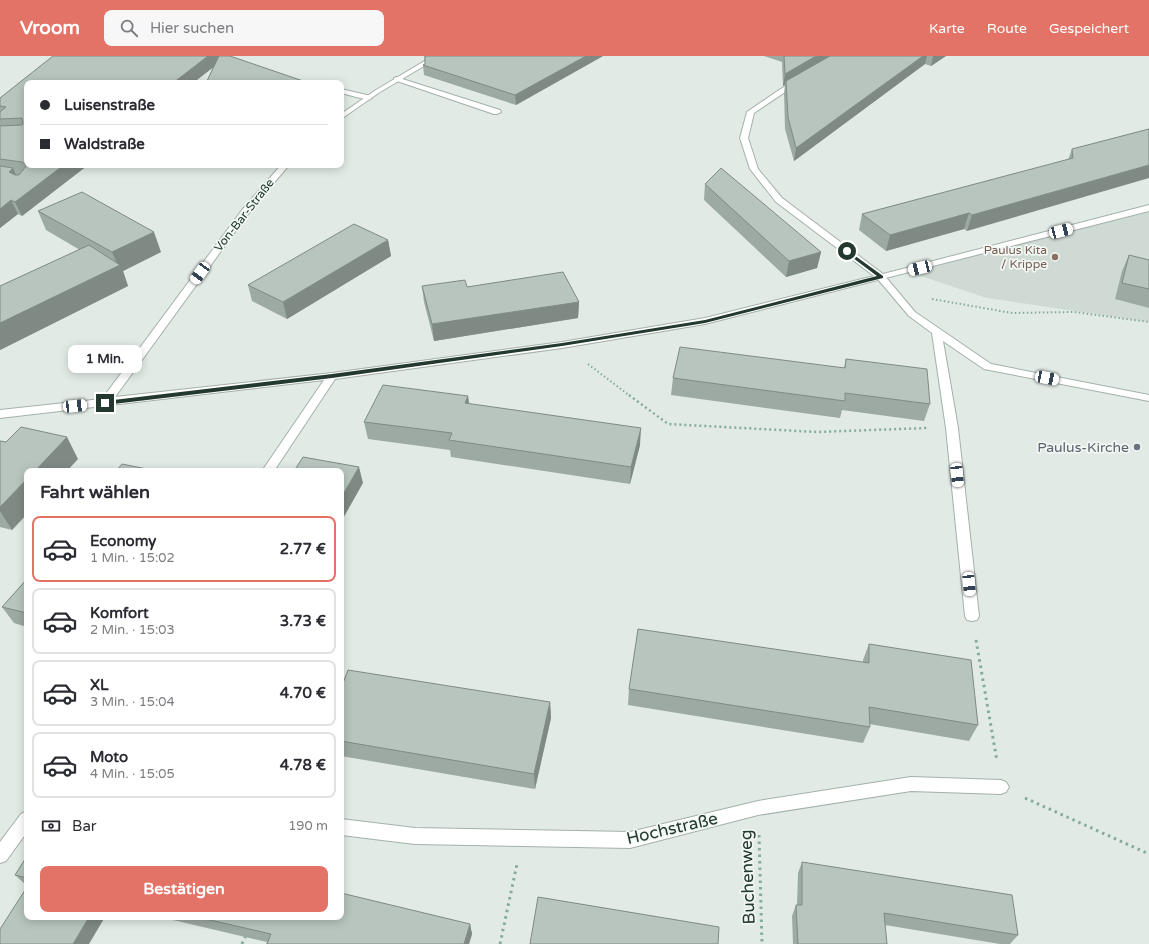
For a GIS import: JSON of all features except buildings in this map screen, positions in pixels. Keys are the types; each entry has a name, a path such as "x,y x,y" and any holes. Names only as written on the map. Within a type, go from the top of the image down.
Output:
{"street":[{"path":"344,115 396,79 438,56"},
{"path":"808,75 781,91 751,112 744,138 754,169 779,200 881,277 912,314 988,367 1149,398"},
{"path":"396,79 497,112"},
{"path":"344,92 368,98"},
{"name":"Von-Bar-Straße","path":"105,403 245,212 270,180 282,168"},
{"path":"0,414 332,376 562,344 705,322 1149,208"},
{"path":"936,332 952,428 972,616"},
{"path":"270,468 332,376"},
{"name":"Hochstraße","path":"344,827 415,836 630,840 758,808 910,784 1001,787"},
{"path":"0,855 24,823"}],"path":[{"path":"928,298 1012,313 1074,312 1149,322"},
{"path":"562,344 668,424 817,432 952,428"},
{"path":"972,616 1001,787 1149,854"},
{"name":"Buchenweg","path":"758,808 762,944"},
{"path":"500,944 522,839"},
{"path":"242,944 248,930"}],"shaded area":[{"name":"Paulus Kita / Krippe","path":"1149,208 1149,322 987,298 906,271"}],"place":[{"name":"Paulus Kita / Krippe","path":"1055,257"},
{"name":"Paulus-Kirche","path":"1137,447"}],"route":[{"path":"105,403 332,376 562,344 705,322 881,277 847,251"}]}
